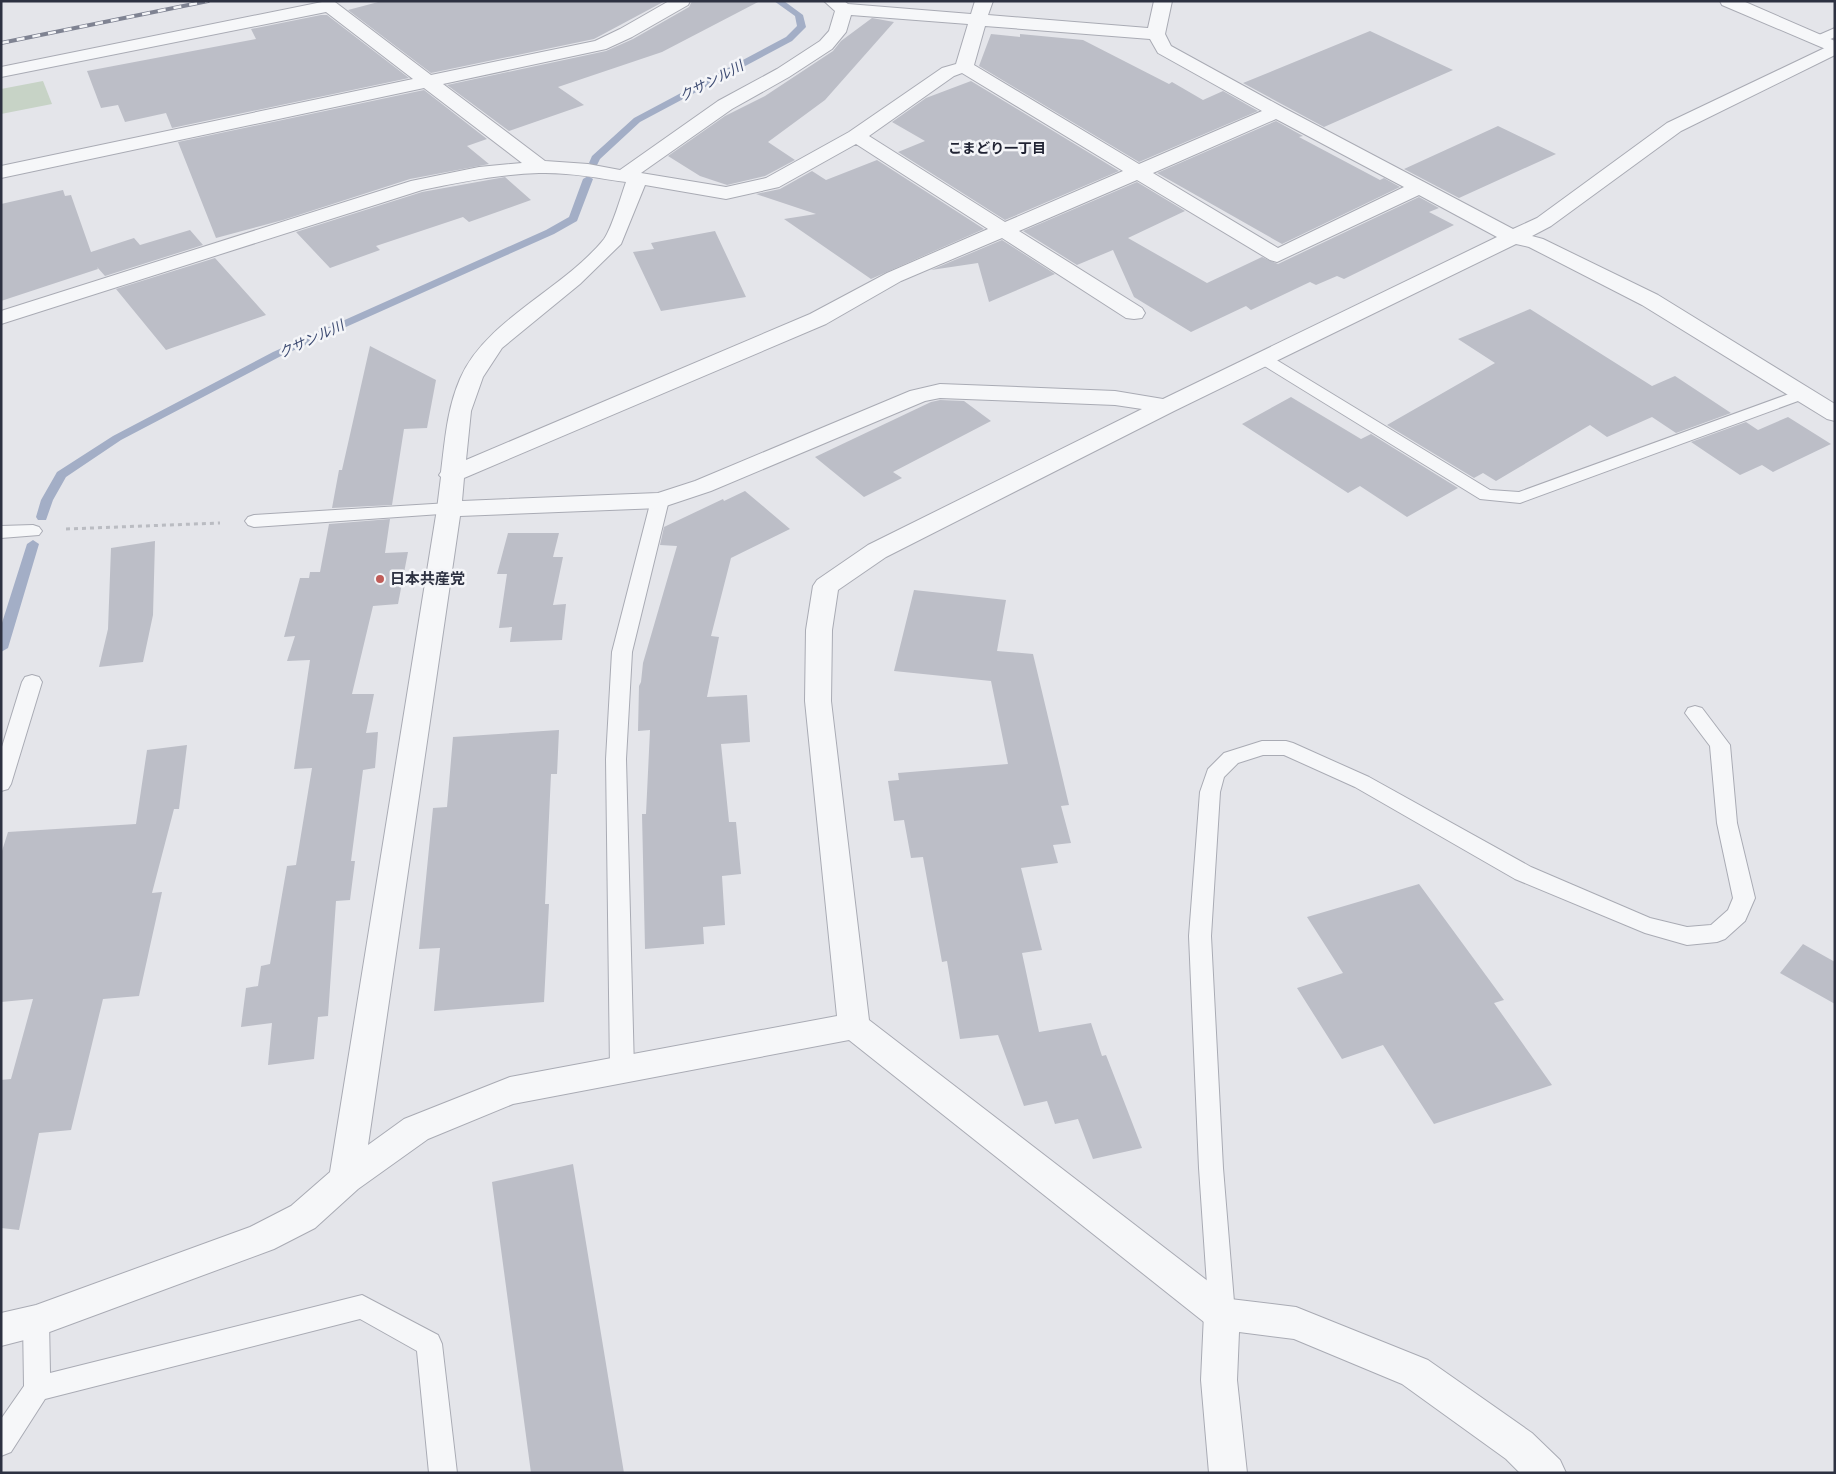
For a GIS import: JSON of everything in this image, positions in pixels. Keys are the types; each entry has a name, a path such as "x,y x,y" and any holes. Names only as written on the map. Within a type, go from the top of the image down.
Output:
{"street":[{"path":"1,72 354,1"},
{"path":"1,172 600,45 626,33 682,1"},
{"path":"1163,1 1156,34 1164,49 1277,112 1512,236 1536,244 1650,300 1803,394 1831,407"},
{"path":"1728,1 1829,46"},
{"path":"346,1179 449,509 460,411 472,377 494,344 573,280 614,240 631,177 725,105 783,73 826,45 838,32 838,5 981,10 1156,34"},
{"path":"329,6 540,167"},
{"path":"964,67 981,10"},
{"path":"1547,1473 1519,1446 1415,1372 1296,1323 1222,1314 854,1026 818,701 819,630 826,586 877,551 1166,406 1544,222 1674,127 1829,46"},
{"path":"1,318 418,185 478,173 540,167 588,170 726,193 772,184 856,136 948,72 964,67 1277,256 1420,187"},
{"path":"452,475 818,319 894,277 1277,112"},
{"path":"856,136 1134,313"},
{"path":"449,509 660,500 703,486 918,396 940,391 1115,398 1166,406"},
{"path":"1,1330 36,1321 262,1238 302,1217 346,1179 416,1129 510,1091 854,1026"},
{"path":"1222,1314 1219,1380 1228,1473"}],"lane":[{"path":"1829,46 1835,32"},
{"path":"1264,358 1486,495 1520,498 1803,394"},
{"path":"622,1070 616,759 622,652 660,500"},
{"path":"254,521 449,509"},
{"path":"1,532 33,531"},
{"path":"1,784 32,682"},
{"path":"1222,1314 1211,1168 1200,936 1210,792 1215,774 1230,758 1262,748 1286,748 1362,782 1523,873 1645,925 1686,936 1717,933 1737,915 1744,898 1727,823 1720,745 1695,713"},
{"path":"37,1389 362,1307 429,1344 443,1473"},
{"path":"1,1443 37,1389 36,1321"}],"path":[{"path":"33,531 254,521"}],"green space":[{"path":"43,81 52,104 1,114 1,89"}],"building":[{"path":"382,1 665,1 594,39 431,73 348,10"},
{"path":"692,1 760,1 662,52 558,87 584,105 509,131 447,85 606,51 633,39 689,7"},
{"path":"327,15 409,78 172,128 166,113 125,122 118,105 101,108 87,71 256,39 251,29"},
{"path":"872,18 894,22 825,100 768,142 795,160 765,176 727,185 700,176 668,156 725,116 765,96 833,51 841,41"},
{"path":"1370,31 1453,70 1324,127 1243,83"},
{"path":"991,34 1020,37 1020,34 1083,40 1169,84 1172,82 1203,100 1223,91 1258,111 1139,162 979,66"},
{"path":"971,81 1119,171 1005,220 898,152 925,141 892,122 926,98"},
{"path":"424,90 487,139 467,146 489,164 410,179 283,220 216,238 178,142"},
{"path":"1276,121 1303,136 1299,137 1380,180 1384,178 1400,187 1282,244 1157,173"},
{"path":"1498,126 1556,154 1459,198 1404,169"},
{"path":"877,160 984,229 871,279 784,219 816,214 756,194 780,189 812,171 826,180"},
{"path":"505,177 531,200 469,222 463,217 376,246 380,250 330,268 296,232 422,192"},
{"path":"1137,182 1185,211 1128,238 1207,283 1262,257 1278,264 1419,197 1439,208 1429,212 1454,225 1344,279 1337,276 1316,285 1310,282 1251,310 1246,306 1191,332 1134,297 1113,250 1077,265 1023,231"},
{"path":"63,190 65,196 71,195 91,252 134,238 140,245 190,230 203,245 105,276 97,267 98,269 1,301 1,204"},
{"path":"715,231 746,297 661,311 633,252 654,249 651,243"},
{"path":"1002,240 1055,274 989,302 978,263 931,270"},
{"path":"215,258 266,315 166,350 116,289"},
{"path":"1530,309 1652,386 1675,376 1731,413 1676,433 1652,417 1607,437 1590,425 1496,481 1483,473 1474,478 1387,425 1495,363 1458,339"},
{"path":"370,346 436,380 427,428 404,429 392,505 332,508 339,470 342,470"},
{"path":"1291,397 1361,439 1371,434 1458,488 1407,517 1360,486 1348,493 1242,424"},
{"path":"940,400 964,401 991,421 893,472 902,478 864,497 815,457 931,402"},
{"path":"1788,417 1831,444 1773,472 1762,465 1740,475 1691,442 1746,422 1758,430"},
{"path":"745,491 790,529 731,558 711,636 719,637 707,697 747,695 750,742 721,744 729,822 736,822 741,874 722,876 725,925 703,927 704,944 645,949 642,814 646,814 650,730 638,731 639,686 643,663 677,546 660,545 664,527 723,499 724,501"},
{"path":"390,519 385,553 408,552 398,604 373,606 352,694 374,694 366,733 378,732 375,768 363,770 351,861 355,861 350,900 336,901 328,1016 318,1017 314,1059 268,1065 272,1023 241,1027 246,988 258,986 261,966 270,964 287,866 296,865 312,768 294,769 310,660 287,661 295,636 284,637 300,578 309,578 310,572 320,572 329,524"},
{"path":"508,533 559,533 553,557 563,557 553,605 566,604 562,640 510,642 512,627 499,628 507,574 497,574"},
{"path":"155,541 153,615 143,662 99,667 108,629 111,548"},
{"path":"914,590 1006,600 997,651 1033,654 1069,805 1061,806 1071,843 1053,845 1058,863 1021,868 1042,950 1022,953 1039,1032 1091,1023 1102,1056 1106,1055 1142,1148 1093,1159 1078,1119 1055,1124 1047,1101 1024,1106 998,1035 960,1039 947,961 942,962 923,857 911,858 904,820 894,821 888,781 899,780 898,773 1008,764 991,681 894,671"},
{"path":"559,730 557,774 551,774 545,904 549,904 544,1002 434,1011 440,948 419,949 433,808 447,807 453,737"},
{"path":"187,745 179,809 174,809 152,893 162,892 139,996 103,999 71,1130 39,1133 19,1230 1,1228 1,1080 11,1079 33,999 1,1002 1,854 8,832 136,824 147,750"},
{"path":"1419,884 1504,1000 1494,1003 1552,1085 1434,1124 1383,1045 1342,1059 1297,988 1343,973 1307,917"},
{"path":"1803,944 1835,962 1835,1004 1780,973"},
{"path":"573,1164 624,1473 531,1473 492,1182"}],"waterway":[{"name":"クサンル川","path":"594,163 595,158 637,120 789,39 802,27 799,15 778,1"},
{"name":"クサンル川","path":"42,517 47,500 61,475 117,438 277,354 550,232 573,219 588,179"},
{"name":"クサンル川","path":"1,648 33,544"}],"railway":[{"path":"1,43 208,1"}],"place":[{"name":"日本共産党","path":"380,579"}],"district":[{"name":"こまどり一丁目","path":"997,148"}]}
